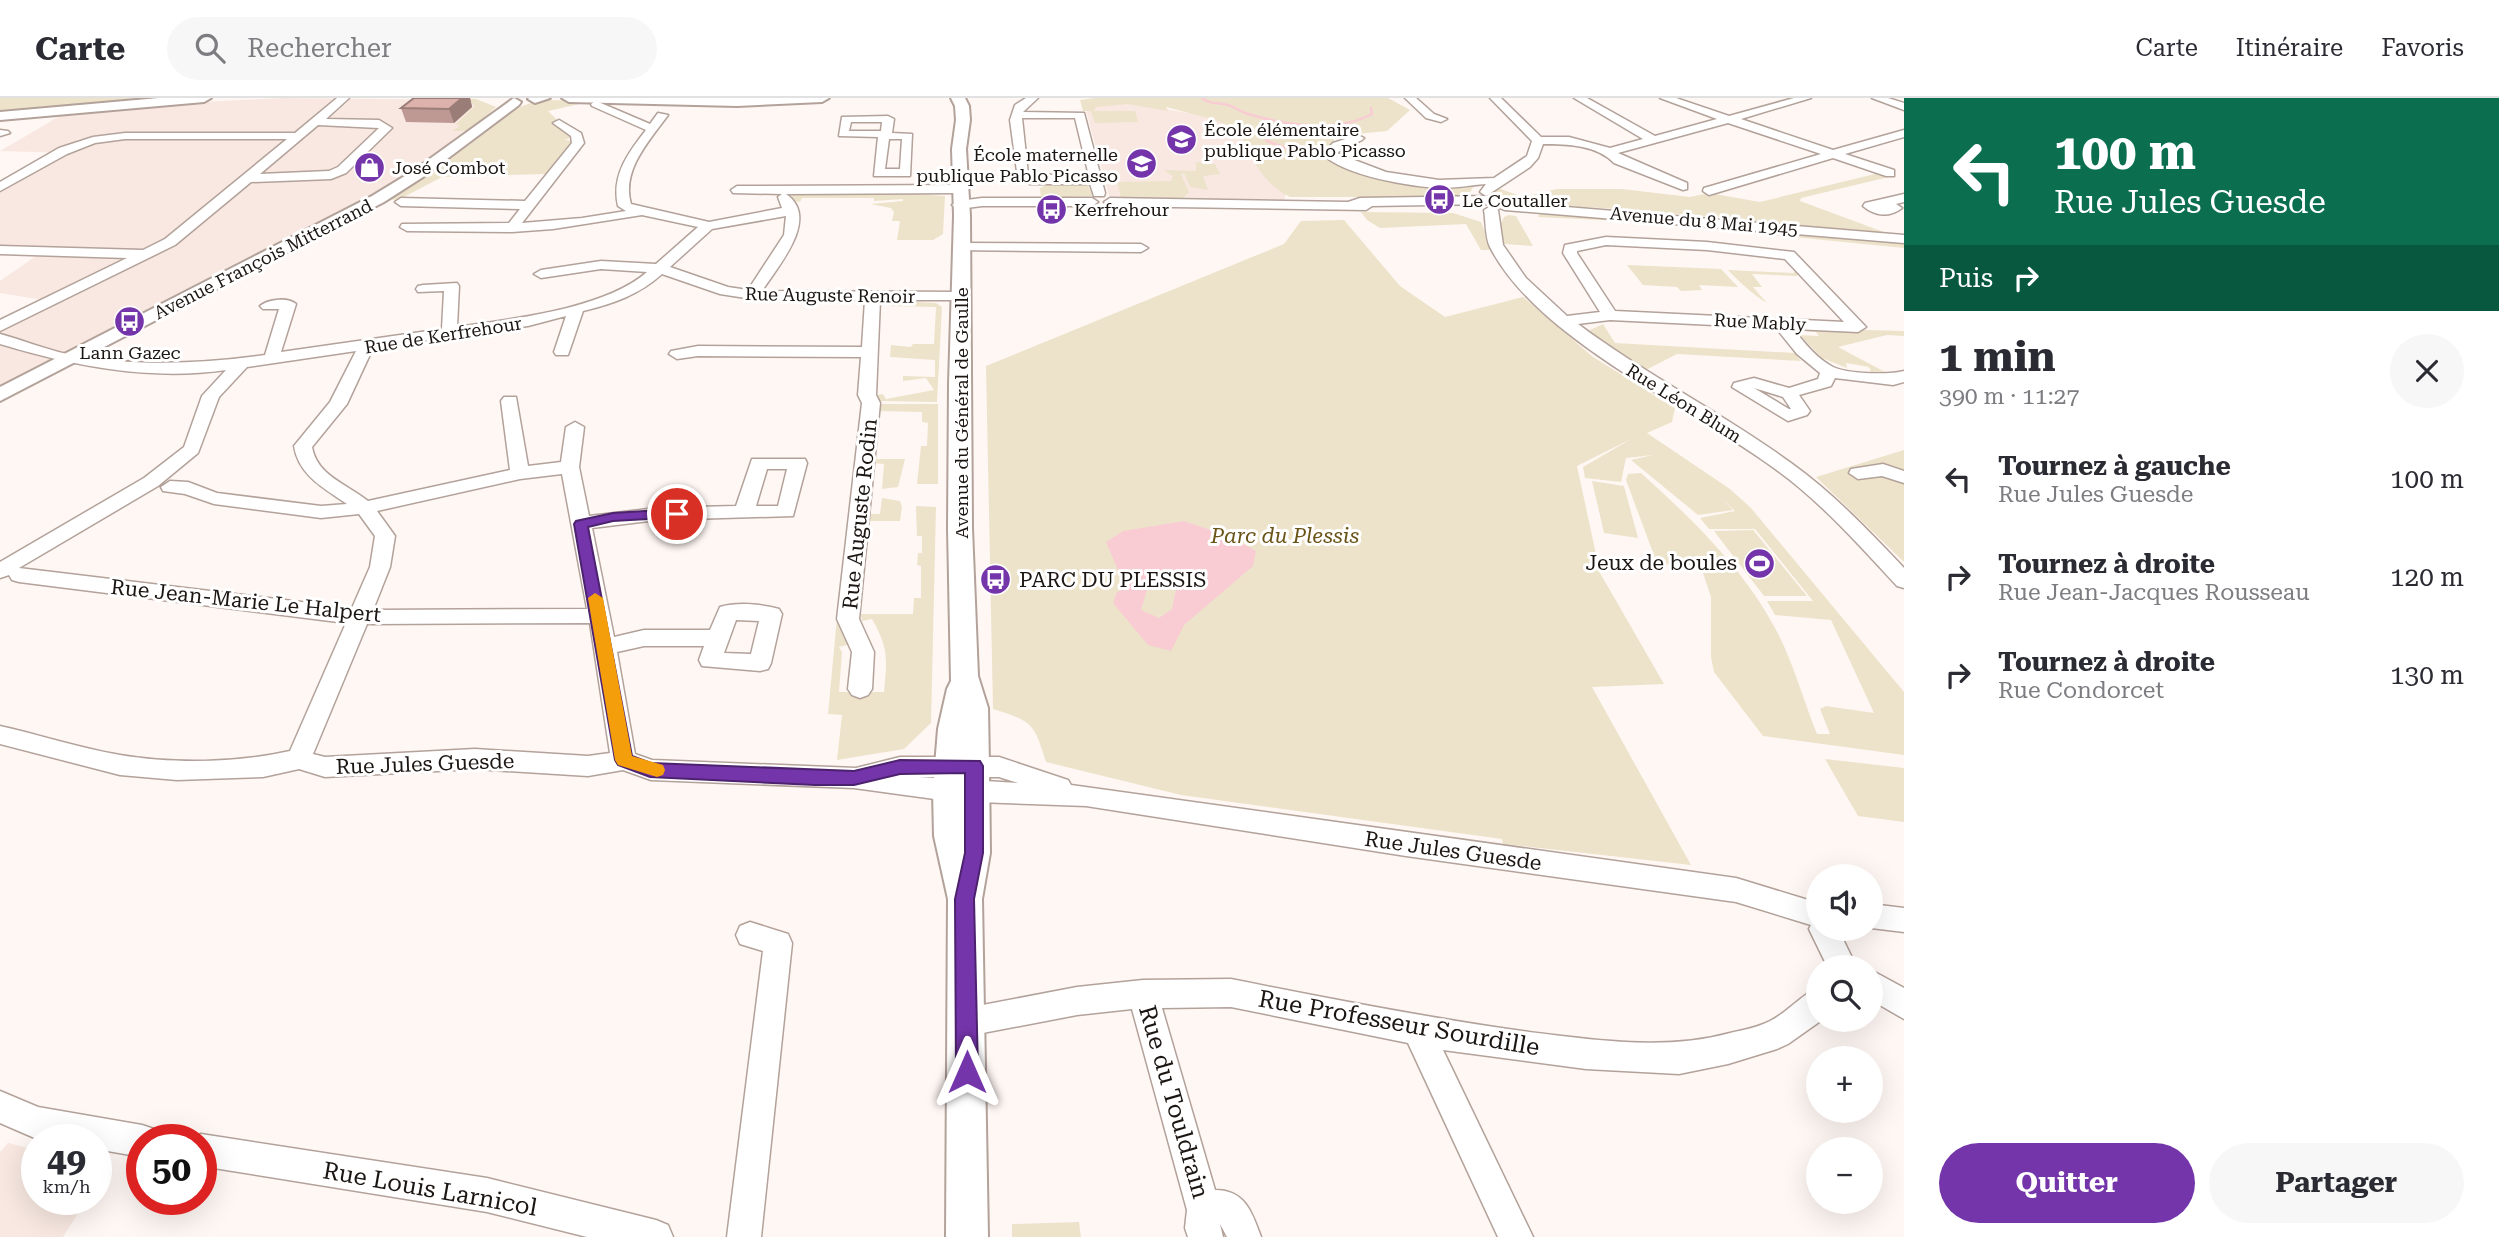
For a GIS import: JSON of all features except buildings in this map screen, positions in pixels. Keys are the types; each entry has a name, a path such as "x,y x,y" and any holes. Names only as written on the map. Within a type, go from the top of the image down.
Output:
{"main road":[{"path":"0,116 204,98"},
{"path":"508,100 543,98"},
{"path":"569,98 737,102 822,98"},
{"path":"684,98 746,98"},
{"name":"Avenue du Général de Gaulle","path":"949,98 956,108 963,199 960,247 962,296 959,421 964,676 953,729 974,853 965,899 967,1237"},
{"name":"Avenue du Général de Gaulle","path":"958,98 962,106 963,120 959,149"},
{"name":"Avenue François Mitterrand","path":"0,395 378,199 418,174 508,100"}],"street":[{"path":"0,326 148,254 184,231 344,98"},
{"path":"1033,98 1019,107 1016,118 1022,176 1030,180 1096,180"},
{"path":"1409,98 1430,116 1441,119"},
{"path":"1495,98 1538,140 1569,141 1610,152 1618,160 1683,186"},
{"path":"1579,98 1653,140"},
{"path":"1665,98 1890,173"},
{"path":"1610,152 1806,98"},
{"path":"1877,98 1904,107"},
{"path":"596,104 653,129"},
{"path":"662,115 623,175 619,193 625,206 639,212 690,219 708,226 790,211"},
{"path":"1016,118 1081,120 1104,204"},
{"path":"247,178 331,175 342,170 386,128 385,125 369,122 315,122"},
{"path":"512,228 578,143 577,135 559,123"},
{"path":"905,190 906,173 908,136 886,135 883,138 878,173 906,173"},
{"path":"0,187 63,151 93,140 125,136 296,136"},
{"path":"1357,138 1328,154 1389,175 1424,183 1452,184 1493,181 1530,163 1537,152 1538,140"},
{"path":"1709,191 1900,138"},
{"path":"1489,207 1485,193 1493,181"},
{"path":"737,190 905,190 963,199 981,207 1151,205"},
{"path":"752,295 791,235 794,220 782,191"},
{"path":"1883,203 1904,198"},
{"path":"401,202 529,205"},
{"path":"1351,205 1360,202 1489,207"},
{"path":"1104,204 1489,207"},
{"name":"Avenue du 8 Mai 1945","path":"1489,207 1904,239"},
{"name":"Rue Léon Blum","path":"1489,207 1499,253 1508,266 1564,321 1610,358 1783,464 1828,501 1904,581"},
{"path":"407,228 535,229 639,212"},
{"name":"Rue de Kerfrehour","path":"0,339 69,359 105,365 206,368 449,334 575,311 612,299 646,281 708,226"},
{"path":"1610,315 1570,253 1570,248 1606,241 1707,246 1789,255"},
{"path":"960,247 1141,248"},
{"path":"0,250 148,254"},
{"name":"Rue Mably","path":"1564,321 1610,315 1858,327 1789,255"},
{"name":"Rue Auguste Renoir","path":"541,274 601,265 660,269 725,291 752,295 962,296"},
{"path":"423,289 452,286 449,334"},
{"name":"Rue Auguste Rodin","path":"860,689 863,652 848,619 871,403 867,395 873,296"},
{"path":"268,306 288,304 271,360"},
{"path":"562,352 575,311"},
{"path":"1780,323 1803,351 1829,372 1900,380"},
{"path":"299,760 380,567 385,536 364,508 309,467 303,455 303,446 338,404 366,347"},
{"path":"677,354 698,351 869,352"},
{"path":"10,573 59,534 151,482 191,449 211,396 240,365"},
{"path":"1789,393 1825,382 1829,372"},
{"path":"510,401 520,473"},
{"path":"575,427 570,467 606,647 624,760"},
{"path":"170,486 188,488 214,498 321,512 364,508 520,473 570,467"},
{"path":"1858,473 1883,470 1904,477"},
{"path":"581,524 613,517 744,512"},
{"name":"Rue Jean-Marie Le Halpert","path":"10,573 361,617 599,617"},
{"path":"606,647 644,638 717,639"},
{"name":"Rue Jules Guesde","path":"0,734 120,765 177,770 263,767 299,760 325,767 475,759 588,765 624,760 650,770 854,778 962,778 1406,845 1736,890 1806,915"},
{"path":"1883,917 1904,920"},
{"path":"744,1237 778,943 750,935"},
{"path":"1883,992 1904,1005"},
{"name":"Rue Professeur Sourdille","path":"967,1022 1077,1001 1143,993 1231,993 1418,1031 1587,1054 1679,1059 1728,1049 1777,1034 1806,1014"},
{"name":"Rue du Touldrain","path":"1143,993 1205,1223"},
{"path":"1418,1031 1516,1237"},
{"path":"0,1107 37,1123 126,1137"},
{"name":"Rue Louis Larnicol","path":"217,1153 487,1195 656,1237"},
{"name":"Rue du Touldrain","path":"1205,1223 1217,1206 1229,1208 1238,1220 1244,1237"}],"shaded area":[{"path":"283,98 474,100 493,108 418,168 355,207 0,390 0,321 43,300 0,293 0,281 39,254 0,253 0,193 66,153 0,151 60,116 165,104"},
{"path":"1100,98 1212,117 1243,130 1286,193 1283,204 1159,205 1109,196 1084,103"},
{"path":"1184,521 1226,535 1256,551 1253,566 1184,625 1171,651 1148,645 1113,603 1117,592 1129,587 1128,574 1118,570 1106,542 1123,531","holes":["1150,580 1177,584 1172,609 1159,618 1141,610"]},
{"path":"8,1143 21,1146 21,1215 77,1215 63,1237 0,1237 0,1152"}],"green space":[{"path":"0,98 149,98 148,101 0,117"},
{"path":"413,98 476,99 496,107 469,131 452,131 460,126 456,124 475,106 468,101"},
{"path":"1388,98 1410,110 1387,131 1336,136 1333,142 1336,144 1325,151 1325,155 1350,166 1356,173 1376,174 1418,186 1420,183 1433,185 1432,189 1467,187 1463,183 1476,183 1467,197 1290,197 1265,177 1253,160 1239,130 1215,120 1166,107 1168,111 1128,104 1096,107 1094,111 1135,111 1138,122 1095,123 1091,111 1083,111 1080,100"},
{"path":"545,100 593,101 548,111 574,136 565,140 575,141 546,174 442,177 398,200 386,199 460,151 514,110"},
{"path":"1196,162 1215,164 1220,174 1203,176 1208,190 1190,187 1184,173 1181,174 1189,192 1183,198 1121,197 1117,182 1171,181 1173,176 1164,170 1196,171"},
{"path":"1879,173 1893,176 1801,198 1800,201 1889,234 1632,210 1522,203 1494,193 1498,188 1523,197 1557,189 1622,189 1690,197 1709,193 1760,202"},
{"path":"1052,182 1081,183 1088,186 1093,196 1041,198 1040,188"},
{"path":"901,193 945,196 943,234 933,240 897,240 900,221 892,221 894,212 891,208 870,204 903,199 790,200 792,195"},
{"path":"1361,212 1453,213 1481,222 1492,250 1481,250 1466,224 1380,228 1367,220"},
{"path":"1540,212 1904,243 1904,248 1643,222 1538,217"},
{"path":"1516,216 1533,246 1504,244 1500,225 1504,217"},
{"name":"Parc du Plessis","path":"1344,220 1400,286 1445,317 1523,297 1593,357 1675,408 1672,422 1647,433 1730,489 1751,508 1904,692 1904,755 1763,736 1714,672 1711,657 1711,597 1701,567 1663,564 1655,558 1626,480 1628,474 1641,473 1660,490 1715,545 1748,585 1775,628 1793,667 1817,734 1830,734 1820,709 1826,706 1874,713 1831,620 1775,615 1767,601 1813,601 1755,529 1709,529 1700,518 1735,511 1722,499 1733,510 1698,515 1631,460 1653,455 1626,458 1621,482 1585,478 1583,467 1631,439 1577,466 1600,573 1664,684 1592,687 1691,865 1503,844 1502,839 1181,795 1046,762 1030,725 993,709 986,366 1284,244 1301,221"},
{"path":"1627,265 1721,269 1738,287 1699,285 1702,290 1681,291 1677,287 1643,285"},
{"path":"1728,270 1800,273 1796,276 1752,274 1762,287 1753,287 1767,303"},
{"path":"897,301 936,303 942,307 937,402 880,401 877,395 883,394 886,399 934,390 926,378 903,381 903,376 935,377 935,360 890,357 891,345 911,347 913,344 934,344 936,307 891,306"},
{"path":"1603,324 1615,343 1795,353 1801,361 1677,354 1644,371 1591,336 1590,330"},
{"path":"1794,328 1904,331 1904,336 1887,335 1838,347 1885,372 1871,372 1869,367 1846,363 1847,368 1822,358 1800,335 1819,336 1816,332"},
{"path":"880,404 938,404 938,484 917,484 921,446 927,446 928,423 922,422 922,412 878,411"},
{"path":"1904,450 1904,475 1862,469 1849,473 1853,476 1885,476 1904,483 1904,562 1816,477"},
{"path":"874,459 905,459 898,487 882,489 884,464 873,463"},
{"name":"Jeux de boules","path":"1592,481 1624,486 1638,538 1604,533"},
{"path":"882,498 900,501 900,521 867,521 868,514 880,514"},
{"path":"916,506 936,507 931,723 904,749 837,760 842,715 828,714 838,607 851,644 839,647 842,652 839,692 884,692 884,647 872,619 862,621 861,614 913,614 914,598 921,598 921,566 917,565 918,553 922,553 922,536 917,536"},
{"name":"Jeux de boules","path":"1754,530 1807,596 1764,596 1714,531"},
{"path":"1825,759 1904,768 1904,822 1858,816"},
{"path":"1079,1222 1081,1237 1012,1237 1012,1224"}],"waterway":[{"path":"1202,98 1245,113 1281,121"},
{"path":"1281,121 1311,125 1343,124 1372,114 1371,108"},
{"path":"1281,121 1265,137 1267,141 1308,156"}],"slow traffic":[{"path":"595,598 606,647 624,760 657,770"}],"place":[{"name":"École élémentaire publique Pablo Picasso","path":"1181,139"},
{"name":"École maternelle publique Pablo Picasso","path":"1141,164"},
{"name":"José Combot","path":"369,167"},
{"name":"Le Coutaller","path":"1439,200"},
{"name":"Kerfrehour","path":"1051,209"},
{"name":"Lann Gazec","path":"130,322"},
{"name":"Jeux de boules","path":"1760,563"},
{"name":"PARC DU PLESSIS","path":"996,580"}],"route":[{"path":"677,514 613,517 581,524 606,647 624,760 650,770 815,778 854,778 900,767 974,766 974,853 965,899 967,1072"}]}
